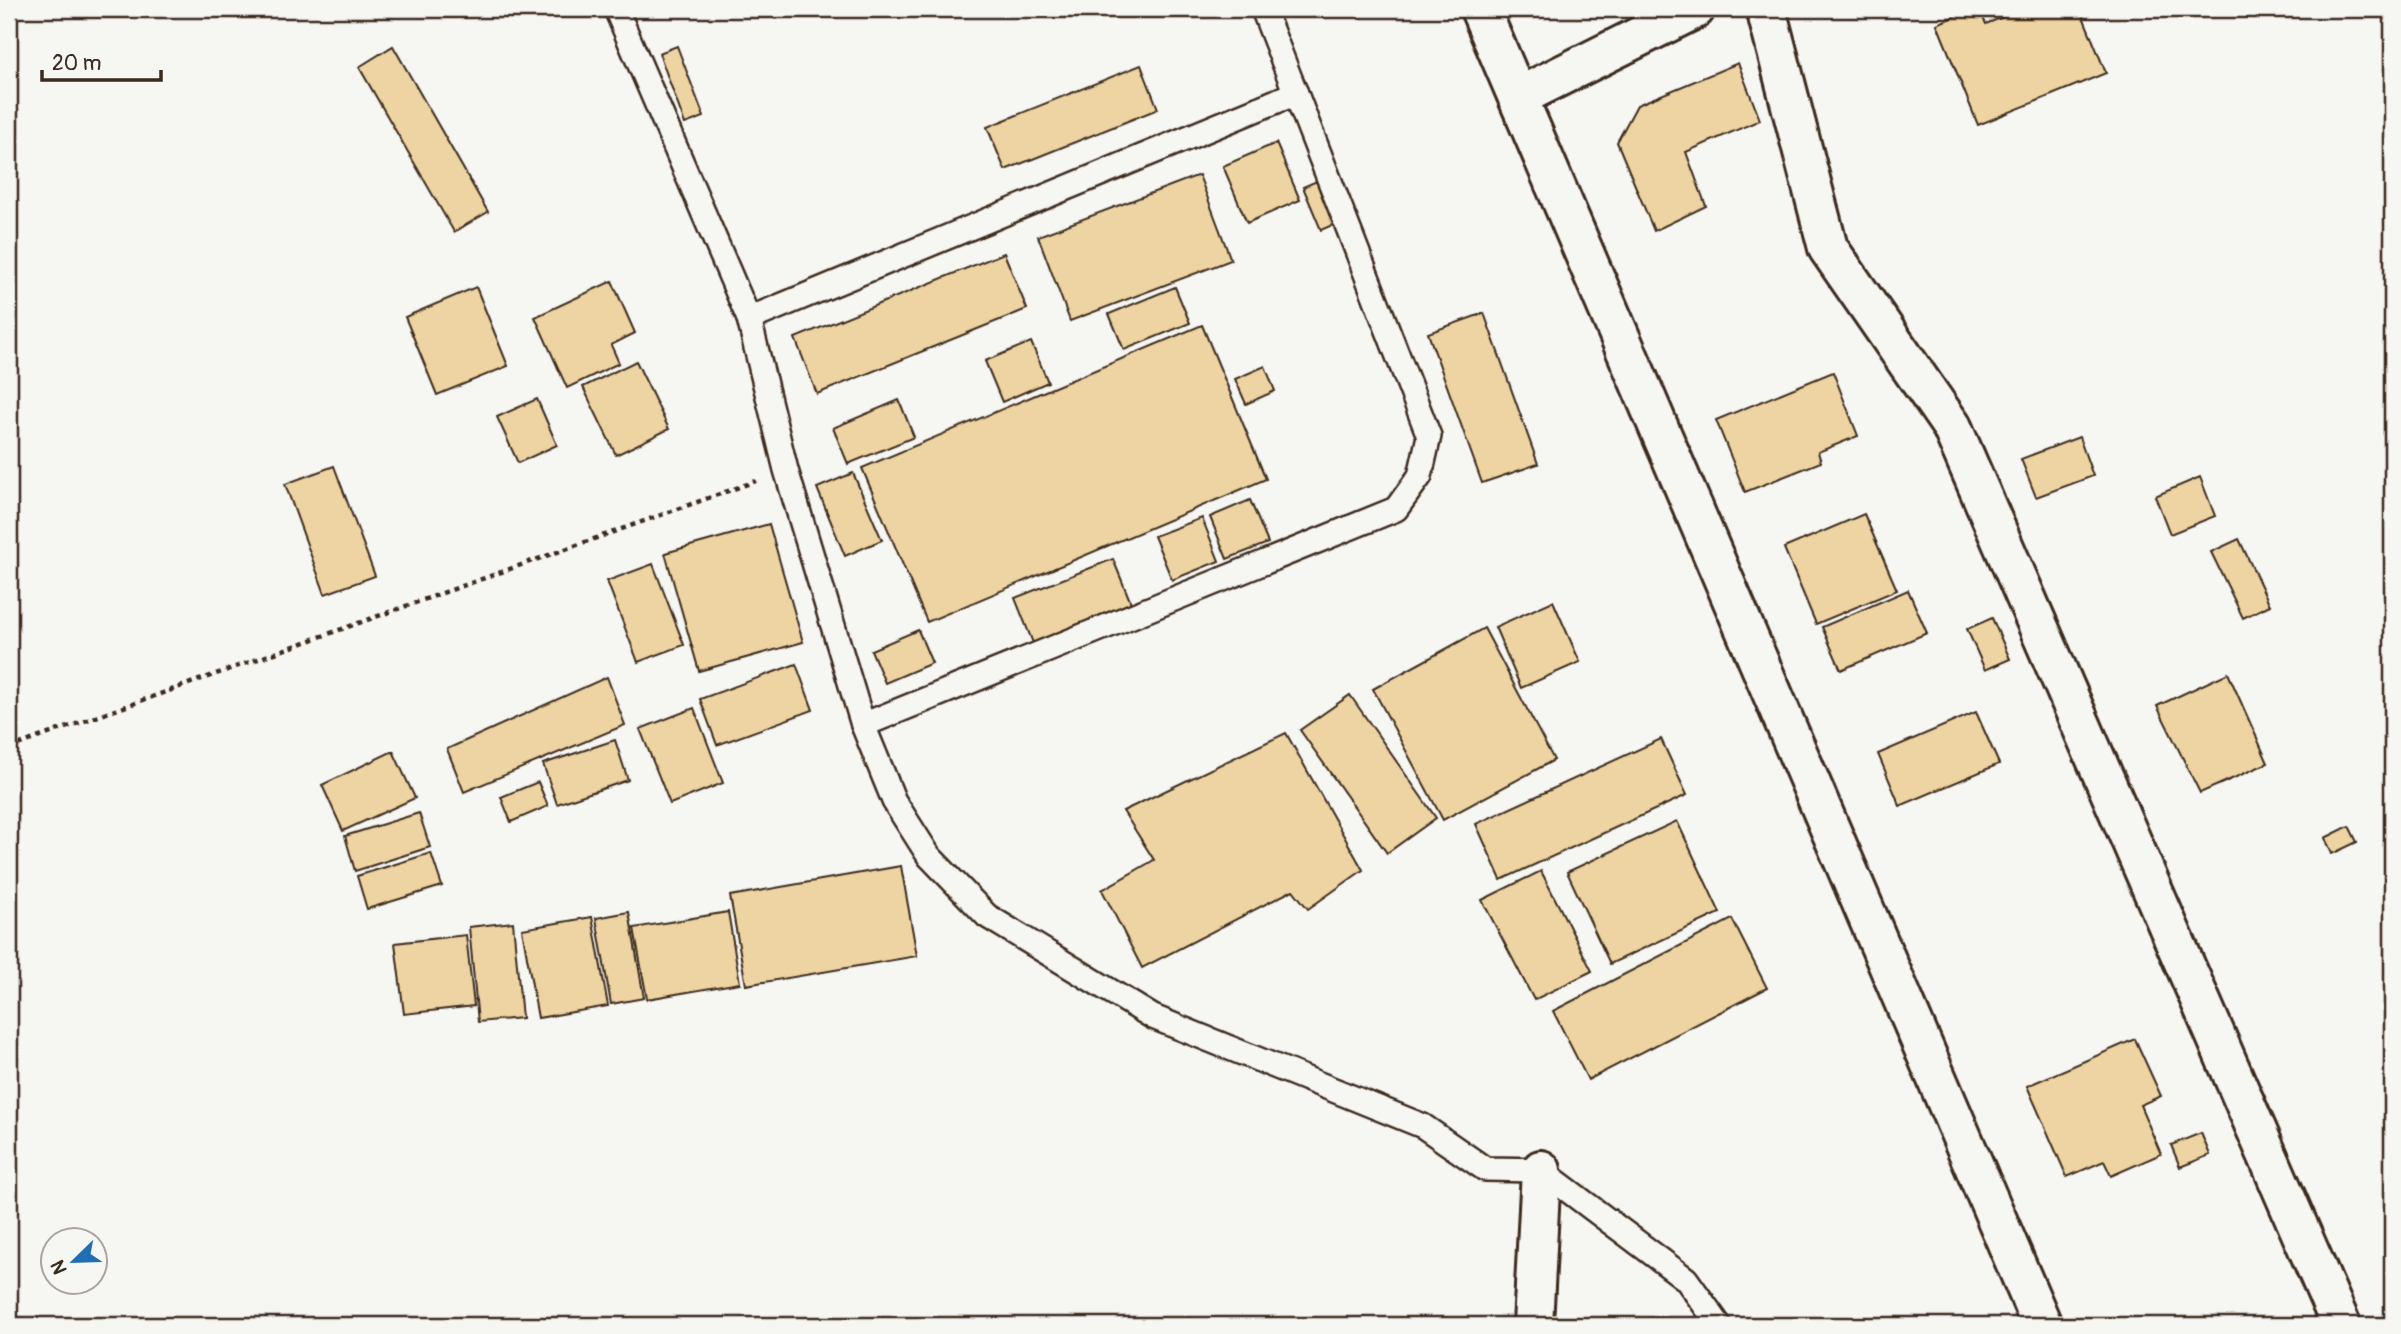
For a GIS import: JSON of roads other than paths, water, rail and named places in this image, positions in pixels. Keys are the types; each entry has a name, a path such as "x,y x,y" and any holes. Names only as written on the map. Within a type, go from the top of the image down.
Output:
{"street":[{"path":"1480,9 2042,1325"},
{"path":"1518,97 1695,9"},
{"path":"1766,9 1828,248 1952,427 2342,1325"},
{"path":"1533,1325 1541,1170"}],"lane":[{"path":"616,9 748,319 786,470 863,725 894,801 929,856 987,916 1153,1017 1423,1126 1485,1169 1541,1170 1686,1279 1719,1325"},
{"path":"863,725 1396,509 1420,476 1429,436 1264,9"},
{"path":"748,319 1296,93"}]}
